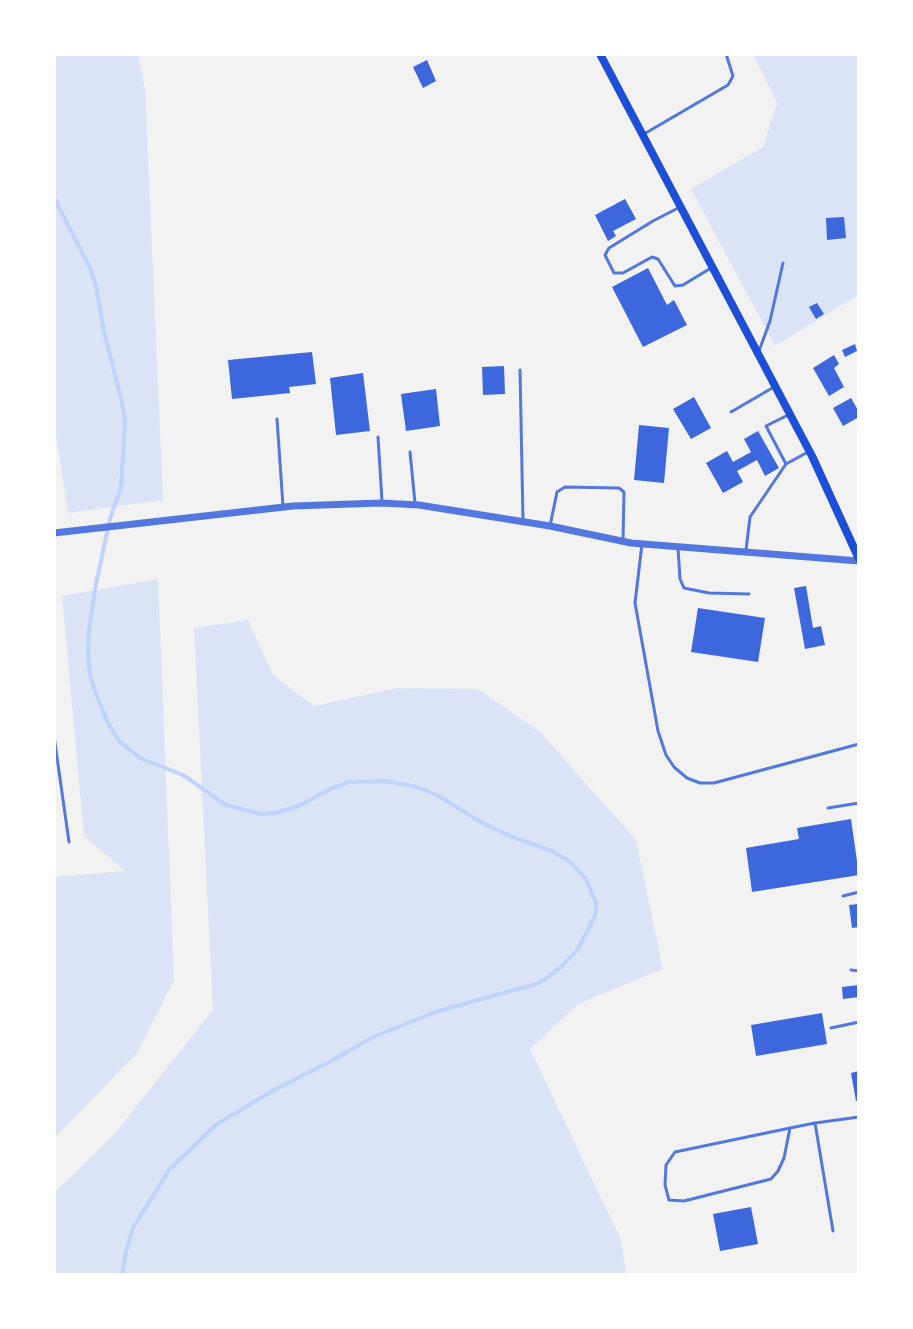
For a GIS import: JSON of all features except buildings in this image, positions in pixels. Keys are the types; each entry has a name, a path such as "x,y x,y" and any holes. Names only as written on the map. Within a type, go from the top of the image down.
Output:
{"main road":[{"path":"600,54 759,352 810,452 859,560"}],"street":[{"path":"54,533 283,507 383,503 415,505 550,526 642,544 859,560"}],"lane":[{"path":"643,135 728,85 733,76 726,54"},
{"path":"681,207 609,248 604,255 614,273 623,273 652,257 658,259 675,286 682,285 713,267"},
{"path":"759,352 770,321 783,262"},
{"path":"520,370 523,522"},
{"path":"731,412 776,386"},
{"path":"786,464 766,426 790,413"},
{"path":"277,419 283,507"},
{"path":"378,437 383,503"},
{"path":"410,452 415,505"},
{"path":"746,552 750,517 786,464 810,452"},
{"path":"550,526 557,492 565,487 619,488 624,492 623,541"},
{"path":"642,544 635,603 658,731 666,755 674,767 687,778 700,783 714,783 859,744"},
{"path":"678,547 680,579 684,588 709,593 749,594"},
{"path":"54,736 69,842"},
{"path":"828,808 859,803"},
{"path":"843,896 859,892"},
{"path":"851,970 859,971"},
{"path":"831,1028 859,1022"},
{"path":"790,1128 784,1158 771,1179 684,1201 669,1200 665,1185 666,1165 675,1152 790,1128 815,1123 859,1116"},
{"path":"815,1123 833,1231"}],"shaded area":[{"path":"54,54 138,54 145,88 163,500 68,513 54,424"},
{"path":"753,54 859,54 859,294 775,346 691,189 763,147 777,103"},
{"path":"158,579 174,980 137,1053 54,1139 54,877 125,871 84,836 62,596"},
{"path":"248,620 273,675 314,706 398,688 478,689 540,732 636,840 663,969 578,1004 530,1049 621,1240 626,1275 54,1275 54,1193 116,1132 213,1010 194,628"}],"waterway":[{"path":"54,198 90,268 96,286 125,422 121,487 110,519 96,584 88,652 90,675 96,694 107,721 119,741 140,758 183,775 226,805 261,814 275,813 299,806 332,788 350,782 386,781 416,787 437,795 479,821 510,836 552,851 569,861 586,879 596,903 596,913 578,949 561,967 545,979 536,984 438,1011 373,1037 274,1090 217,1124 169,1170 133,1228 122,1275"}]}
